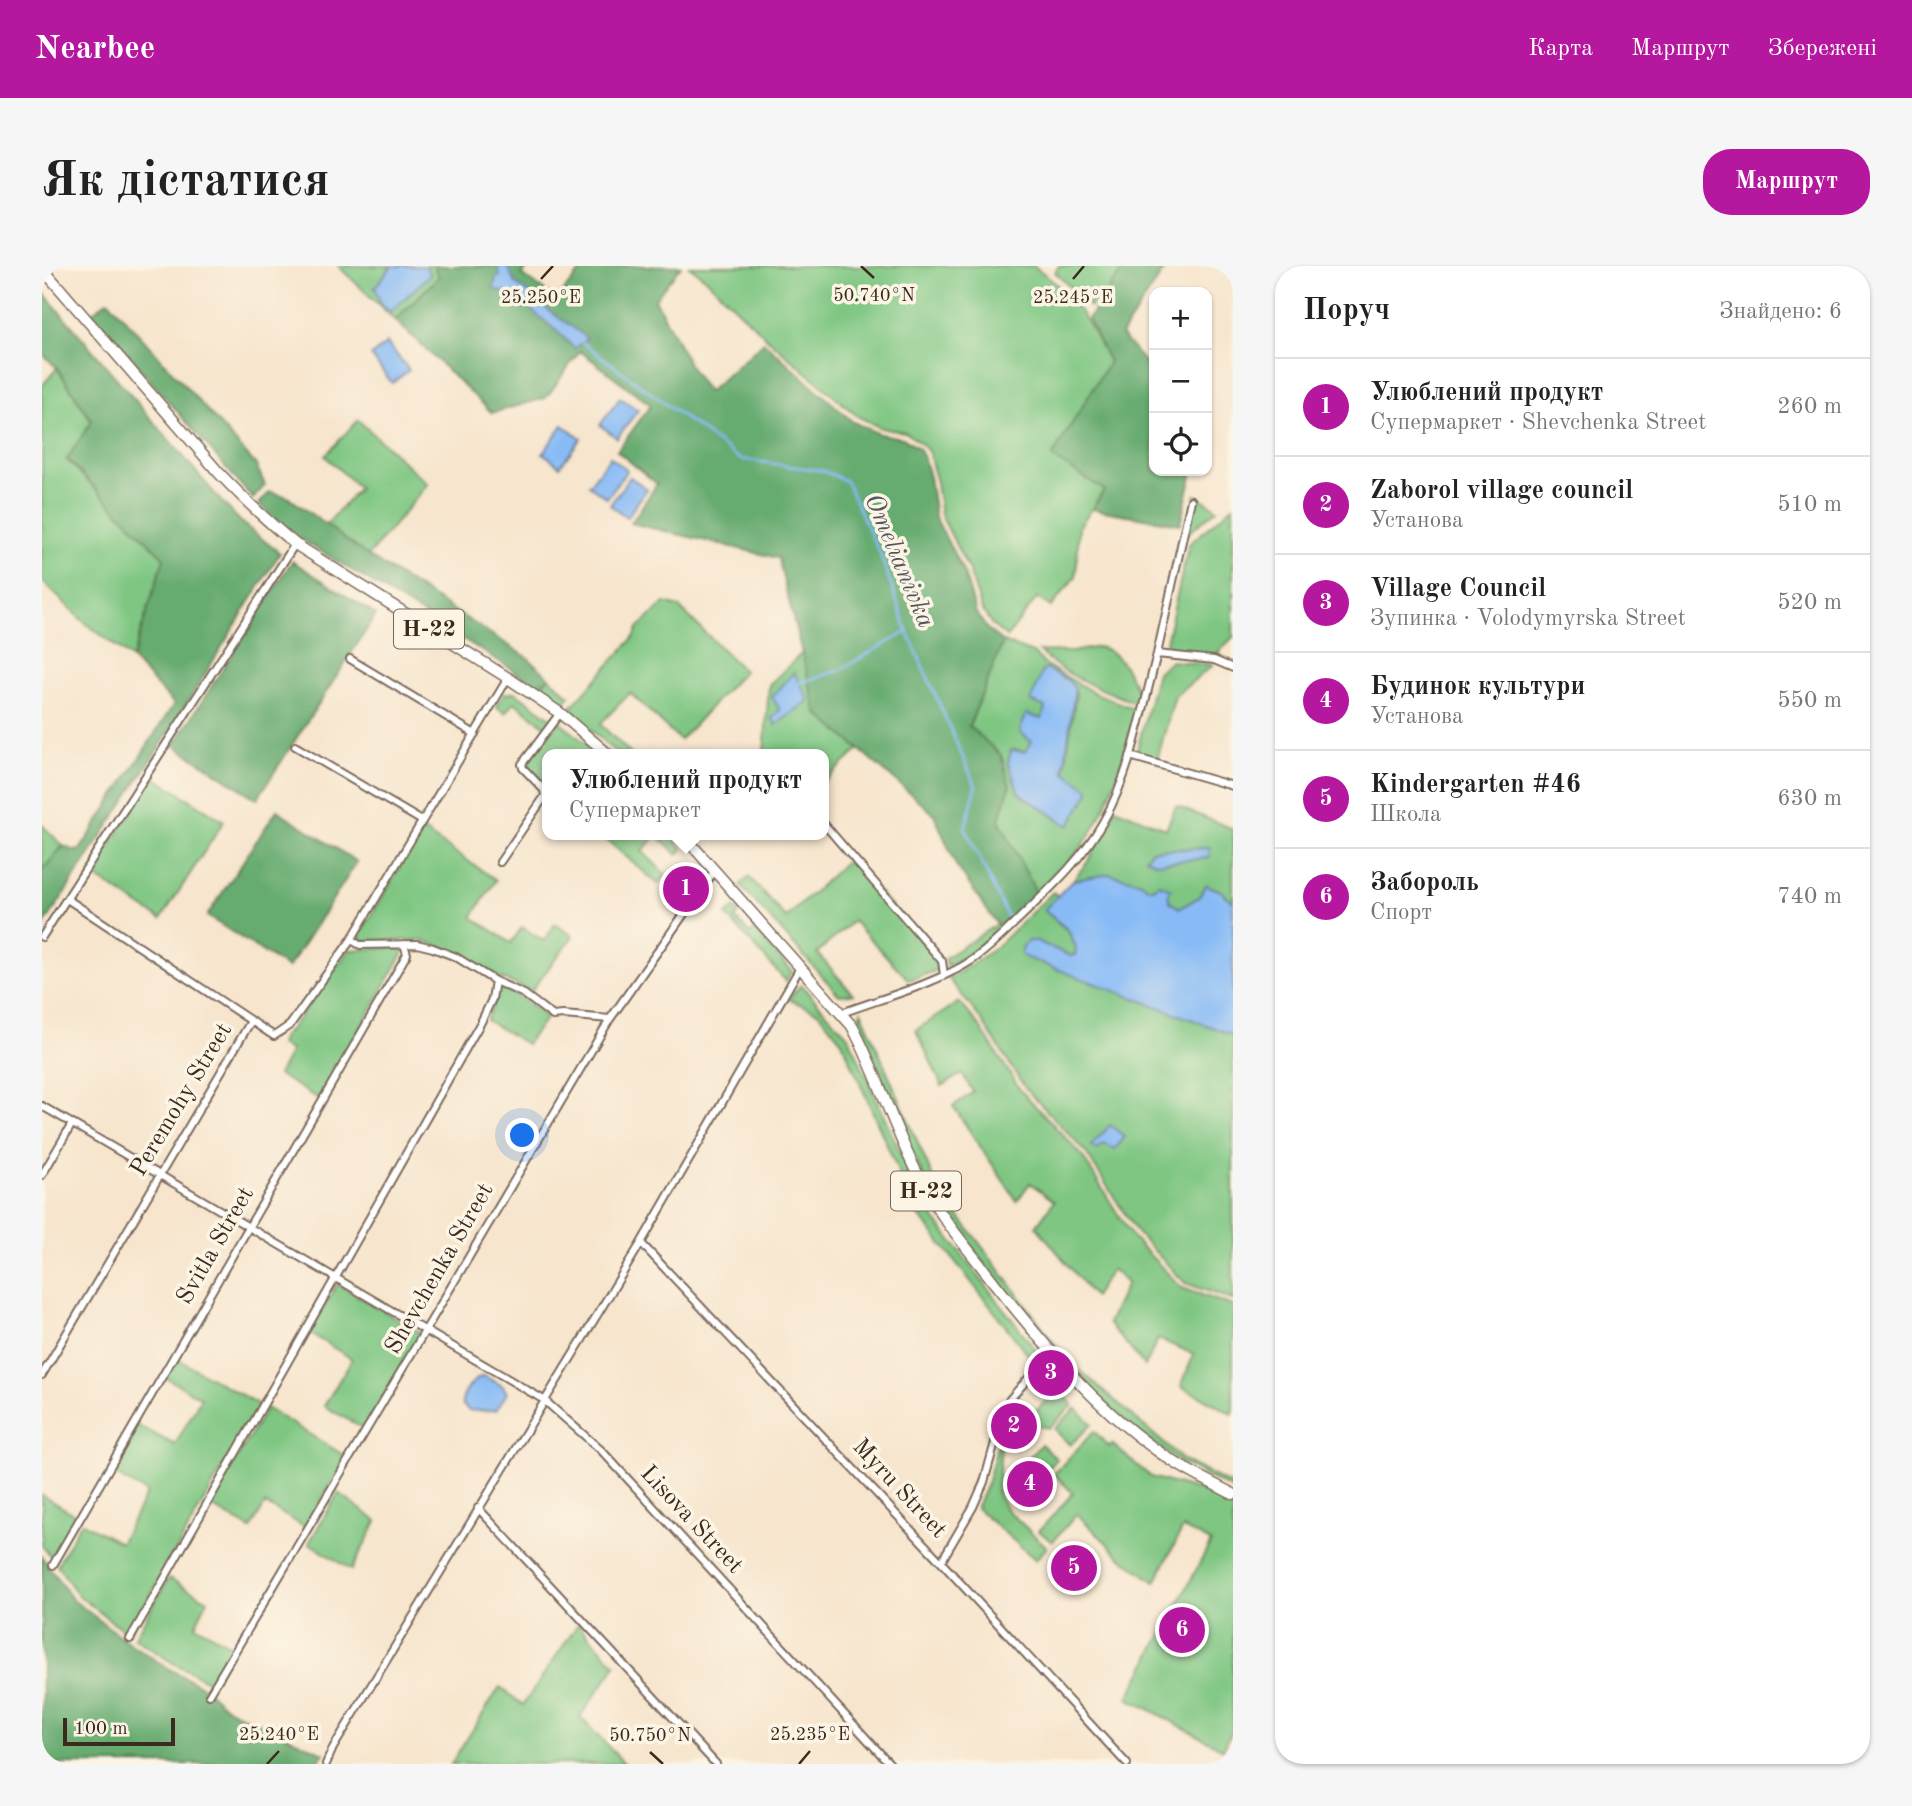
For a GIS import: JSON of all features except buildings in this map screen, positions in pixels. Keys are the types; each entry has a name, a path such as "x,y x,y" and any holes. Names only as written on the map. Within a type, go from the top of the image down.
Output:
{"main road":[{"name":"Н-22","path":"42,268 250,505 295,544 508,678 560,713 602,749"},
{"name":"Н-22","path":"688,840 852,1026 868,1056 903,1144 926,1190 955,1233 1051,1353 1135,1434 1180,1466 1233,1494"}],"street":[{"path":"842,1013 944,975 971,961 991,946 1049,890 1085,849 1105,819 1130,756 1157,654 1191,500"},
{"path":"42,937 295,544"},
{"path":"1157,654 1214,660 1233,668"},
{"path":"350,659 475,734"},
{"name":"Peremohy Street","path":"42,1375 251,1021 274,1036 282,1032 351,940 508,678"},
{"path":"542,788 522,764 560,713"},
{"path":"295,746 422,821"},
{"path":"1130,756 1233,786"},
{"path":"500,862 542,800"},
{"path":"829,830 942,961 944,975"},
{"name":"Shevchenka Street","path":"209,1695 610,1019 715,870"},
{"path":"67,899 251,1021"},
{"path":"351,940 360,945 404,944 433,948 456,957 495,981 524,994 553,1016 610,1019"},
{"name":"Svitla Street","path":"53,1565 407,954 404,944"},
{"path":"326,1764 333,1748 478,1508 641,1243 801,966"},
{"path":"130,1639 481,1023 492,999 495,981"},
{"name":"Lisova Street","path":"42,1106 544,1400 601,1451 890,1764"},
{"path":"42,1175 72,1124"},
{"name":"Myru Street","path":"641,1243 941,1562 1126,1764"},
{"path":"941,1562 973,1507 984,1482 1002,1417 1010,1399 1051,1353"},
{"path":"478,1508 716,1764"}],"green space":[{"path":"338,266 392,266 375,287 430,275 426,266 434,266 440,276 395,320"},
{"path":"434,266 529,266 522,275 557,299 585,266 681,266 655,299 692,370 708,392 764,342 853,422 879,434 903,438 919,449 929,477 935,517 964,573 976,613 988,630 1003,642 969,726 1001,755 1010,786 999,820 1037,894 1001,929 956,865 934,814 817,713 778,558 631,523 657,484 617,451 651,405 580,351 546,398 492,413 395,320 439,277"},
{"path":"689,266 1034,266 1048,276 1078,309 1109,362 1053,457 1104,490 1079,527 1076,576 1051,607 1037,598 1007,637 993,626 982,610 969,571 941,515 935,476 929,453 923,445 905,432 881,428 857,416"},
{"path":"1059,266 1125,266 1105,296 1099,292 1090,307 1055,272"},
{"path":"1125,266 1167,266 1153,287 1149,287 1149,293 1121,335 1149,367 1149,476 1192,476 1180,524 1092,509 1104,490 1052,457 1109,362 1088,319"},
{"path":"42,291 222,502 243,524 280,553 164,740 42,928 42,871 63,846 75,851 80,850 174,704 132,659 164,558 67,459 92,421 57,368 42,353"},
{"path":"108,300 256,465 265,485 253,499 92,313"},
{"path":"57,368 92,422 67,460 165,558 132,659 82,620 42,581 42,386"},
{"path":"358,420 428,484 368,556 326,525 359,488 325,456"},
{"path":"270,492 288,497 368,556 527,657 549,677 538,688 299,538 259,504"},
{"path":"1196,495 1217,509 1188,533"},
{"path":"1233,506 1233,637 1216,655 1172,653 1166,642 1189,544"},
{"path":"292,561 376,615 257,799 174,745"},
{"path":"665,603 679,607 744,671 680,740 630,693 600,724 626,749 612,749 574,714 572,706 635,636 638,628"},
{"path":"1003,642 1033,653 1046,665 1093,692 1136,710 1121,763 1101,815 1077,852 1037,894 999,820 1010,786 969,727","holes":["1068,680 1076,693 1064,772 1068,825 1019,793 1008,763 1015,749 1026,752 1031,741 1026,736 1026,714 1042,719 1046,707 1031,701"]},
{"path":"1098,647 1113,654 1124,666 1140,695 1138,704 1073,676 1039,651 1072,652"},
{"path":"802,653 817,713 859,749 829,777 829,749 764,749 769,685","holes":["794,673 799,683 776,725 772,718 781,710"]},
{"path":"1171,661 1213,665 1175,696 1157,760 1136,754 1157,672"},
{"path":"549,677 570,696 561,706 538,688"},
{"path":"515,692 552,719 547,727 514,702 505,713 496,706 504,694"},
{"path":"559,721 592,749 542,749 542,783 525,765"},
{"path":"154,777 224,821 161,919 91,874"},
{"path":"1176,806 1233,829 1233,902 1221,891 1206,885 1199,897 1181,908 1171,904 1155,890 1142,886 1073,880 1089,860 1115,808 1166,829","holes":["1210,848 1209,858 1146,857 1152,850"]},
{"path":"277,810 357,862 288,968 207,916"},
{"path":"42,825 63,846 42,871"},
{"path":"422,830 496,880 472,917 511,943 522,927 544,941 555,924 573,936 531,991 497,977 458,954 434,944 418,940 364,941 359,936"},
{"path":"607,840 652,840 642,851 666,875 658,884"},
{"path":"662,840 675,840 683,849 678,855"},
{"path":"849,859 940,961 941,969 909,980 853,921 817,953 853,994 839,995 740,885 749,877 786,918"},
{"path":"1053,892 1058,896 1044,910 1068,931 1076,947 1075,955 1070,956 1037,941 1233,1035 1233,1300 1185,1283 1137,1233 1085,1151 1025,1088 982,1021 949,979 994,949"},
{"path":"734,908 739,913 735,918 750,934 754,930 792,971 786,981 726,915"},
{"path":"997,924 1001,929 988,940 947,966 945,958"},
{"path":"402,947 403,954 319,1099 278,1075 291,1051 280,1045 283,1036 349,950"},
{"path":"801,985 849,1037 923,1204 1042,1358 1036,1365 915,1210 842,1041 818,1012 788,999"},
{"path":"498,987 521,998 547,1017 526,1044 486,1020"},
{"path":"959,1002 978,1024 1021,1091 1081,1154 1132,1237 1182,1288 1233,1306 1233,1414 1181,1386 1194,1354 1158,1339 1145,1366 1108,1323 1127,1283 1112,1269 1094,1297 1036,1226 1054,1201 1030,1183 1017,1201 953,1106 973,1092 962,1074 942,1086 916,1030"},
{"path":"861,1011 937,1187 1067,1359 1183,1460 1233,1486 1233,1490 1181,1463 1137,1432 1063,1362 971,1246 929,1187 906,1142 879,1068 858,1023"},
{"path":"337,1284 421,1333 364,1429 324,1406 352,1359 309,1333"},
{"path":"176,1358 259,1405 128,1634 78,1595 57,1565 81,1522 120,1543 147,1493 110,1472 137,1425 175,1445 201,1398 165,1377"},
{"path":"1058,1389 1073,1405 1049,1428 1039,1426 1034,1422 1034,1413"},
{"path":"266,1408 347,1457 305,1527 265,1504 251,1529 210,1506"},
{"path":"1076,1408 1092,1424 1070,1445 1054,1429"},
{"path":"1094,1431 1109,1447 1112,1444 1151,1477 1204,1492 1233,1505 1233,1730 1223,1749 1128,1698 1211,1542 1183,1528 1155,1582 1123,1559 1077,1514 1052,1542 1039,1531 1073,1493 1054,1474"},
{"path":"998,1443 1001,1448 997,1492 1007,1510 1047,1547 1036,1560 976,1508 987,1484"},
{"path":"1041,1444 1057,1459 1046,1471 1030,1456"},
{"path":"338,1493 377,1521 351,1570 309,1543"},
{"path":"42,1495 77,1516 53,1559 42,1546"},
{"path":"42,1557 73,1600 128,1642 169,1669 202,1686 228,1709 324,1753 317,1764 42,1764"},
{"path":"169,1578 208,1600 195,1625 234,1647 211,1685 134,1638"},
{"path":"578,1624 616,1665 580,1717 625,1764 451,1764 500,1687 523,1705"}],"water":[{"path":"392,266 426,266 430,275 390,312 380,302 375,287"},
{"path":"497,266 507,266 516,284 587,338 574,349 552,327 519,301 494,289 496,278 500,276"},
{"path":"387,343 409,370 392,383 371,356"},
{"path":"620,398 638,410 617,438 600,425"},
{"path":"563,425 581,438 560,466 543,453"},
{"path":"610,457 627,470 607,498 589,485"},
{"path":"630,477 647,489 627,517 610,505"},
{"path":"1047,669 1068,680 1075,688 1064,771 1089,789 1089,793 1069,826 1019,793 1008,763 1011,750 1026,752 1031,741 1020,732 1026,714 1042,719 1045,707 1031,701 1043,670"},
{"path":"794,672 809,700 776,725 772,718 780,710 772,697"},
{"path":"1210,848 1209,858 1157,863 1146,858 1152,850"},
{"path":"1110,874 1142,882 1147,887 1154,888 1159,884 1171,889 1168,896 1171,903 1180,908 1199,897 1206,885 1221,891 1233,902 1233,1035 1021,954 1028,941 1037,941 1070,956 1075,955 1076,947 1068,930 1044,910 1073,880"},
{"path":"1110,1125 1125,1137 1115,1149 1104,1144 1097,1150 1091,1146"},
{"path":"484,1376 503,1386 507,1393 496,1410 469,1411 462,1404 464,1396 472,1383"}],"waterway":[{"name":"Omelianivka","path":"579,340 740,459 824,471 846,481 881,556 908,633 976,787 965,828 1010,922"},
{"path":"799,683 838,671 906,632"}],"place":[{"name":"Улюблений продукт","path":"686,889"},
{"name":"Village Council","path":"1051,1373"},
{"name":"Zaborol village council","path":"1014,1426"},
{"name":"Будинок культури","path":"1030,1484"},
{"name":"Kindergarten #46","path":"1074,1568"},
{"name":"Забороль","path":"1182,1630"}]}
